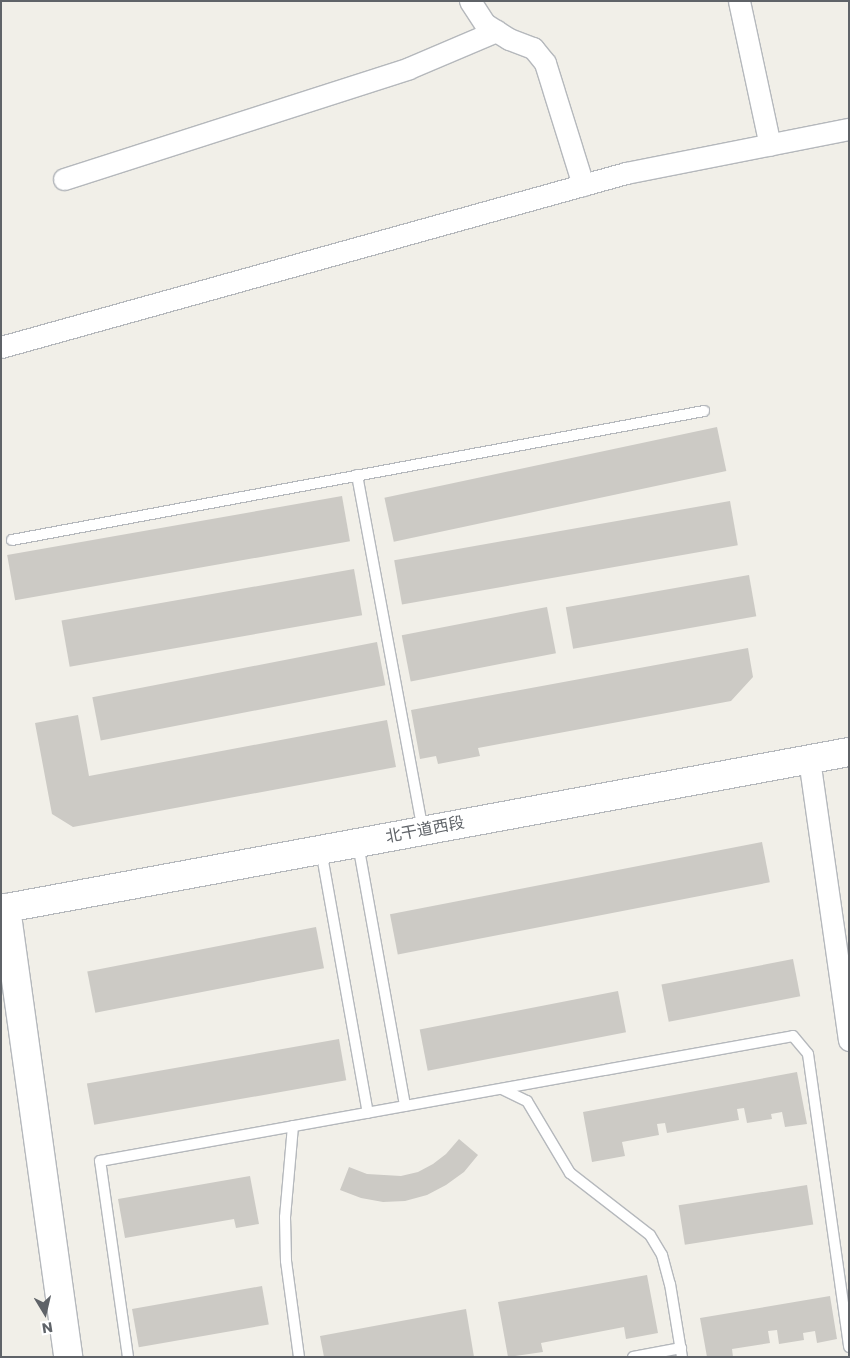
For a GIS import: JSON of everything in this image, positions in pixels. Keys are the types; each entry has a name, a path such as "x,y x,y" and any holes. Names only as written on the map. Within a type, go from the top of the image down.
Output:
{"street":[{"path":"470,1 486,24 509,39 533,48 545,63 583,185"},
{"path":"739,1 770,145"},
{"path":"64,180 409,68 496,31"},
{"path":"1,347 626,173 849,129"},
{"name":"北干道西段","path":"4,909 849,752"},
{"path":"809,759 849,1040"},
{"path":"4,909 68,1357"}],"lane":[{"path":"12,540 704,411"},
{"path":"358,475 424,831"},
{"path":"358,843 405,1106"},
{"path":"321,850 368,1113"},
{"path":"128,1357 100,1160 793,1036 808,1054 849,1347"},
{"path":"502,1089 527,1101 570,1173 650,1235 662,1255 670,1284 681,1352 633,1357"},
{"path":"293,1126 285,1217 286,1261 299,1357"}],"building":[{"path":"717,427 726,471 394,542 384,498"},
{"path":"342,496 350,541 15,600 7,555"},
{"path":"730,501 738,545 402,605 394,560"},
{"path":"354,569 362,615 70,667 62,621"},
{"path":"749,575 756,616 573,649 566,607"},
{"path":"547,607 556,653 411,681 402,635"},
{"path":"377,642 385,685 101,741 92,697"},
{"path":"748,648 753,677 731,701 478,748 480,756 438,764 436,756 420,759 411,710"},
{"path":"78,715 89,776 387,720 396,767 73,827 52,814 35,723"},
{"path":"762,842 770,882 398,955 390,914"},
{"path":"316,927 324,968 95,1013 87,971"},
{"path":"793,959 800,996 669,1022 661,985"},
{"path":"618,991 626,1032 428,1071 420,1030"},
{"path":"339,1039 346,1080 94,1125 87,1083"},
{"path":"797,1072 807,1124 785,1127 782,1112 771,1114 772,1119 747,1123 744,1108 737,1109 739,1120 667,1133 665,1123 657,1124 659,1135 622,1142 625,1156 592,1162 583,1112"},
{"path":"459,1139 478,1155 464,1172 446,1185 427,1195 405,1201 383,1202 361,1198 340,1190 349,1167 367,1174 401,1176 418,1172 446,1154"},
{"path":"250,1176 259,1224 236,1228 234,1219 125,1238 118,1199"},
{"path":"807,1185 813,1225 685,1245 679,1205"},
{"path":"647,1275 658,1333 626,1339 624,1327 541,1343 543,1352 508,1357 498,1302"},
{"path":"262,1286 269,1324 139,1347 132,1309"},
{"path":"830,1296 837,1339 817,1343 815,1331 803,1333 804,1340 779,1344 777,1330 768,1331 770,1343 732,1349 733,1357 707,1357 700,1318"},
{"path":"466,1309 474,1357 324,1357 320,1336"}]}
